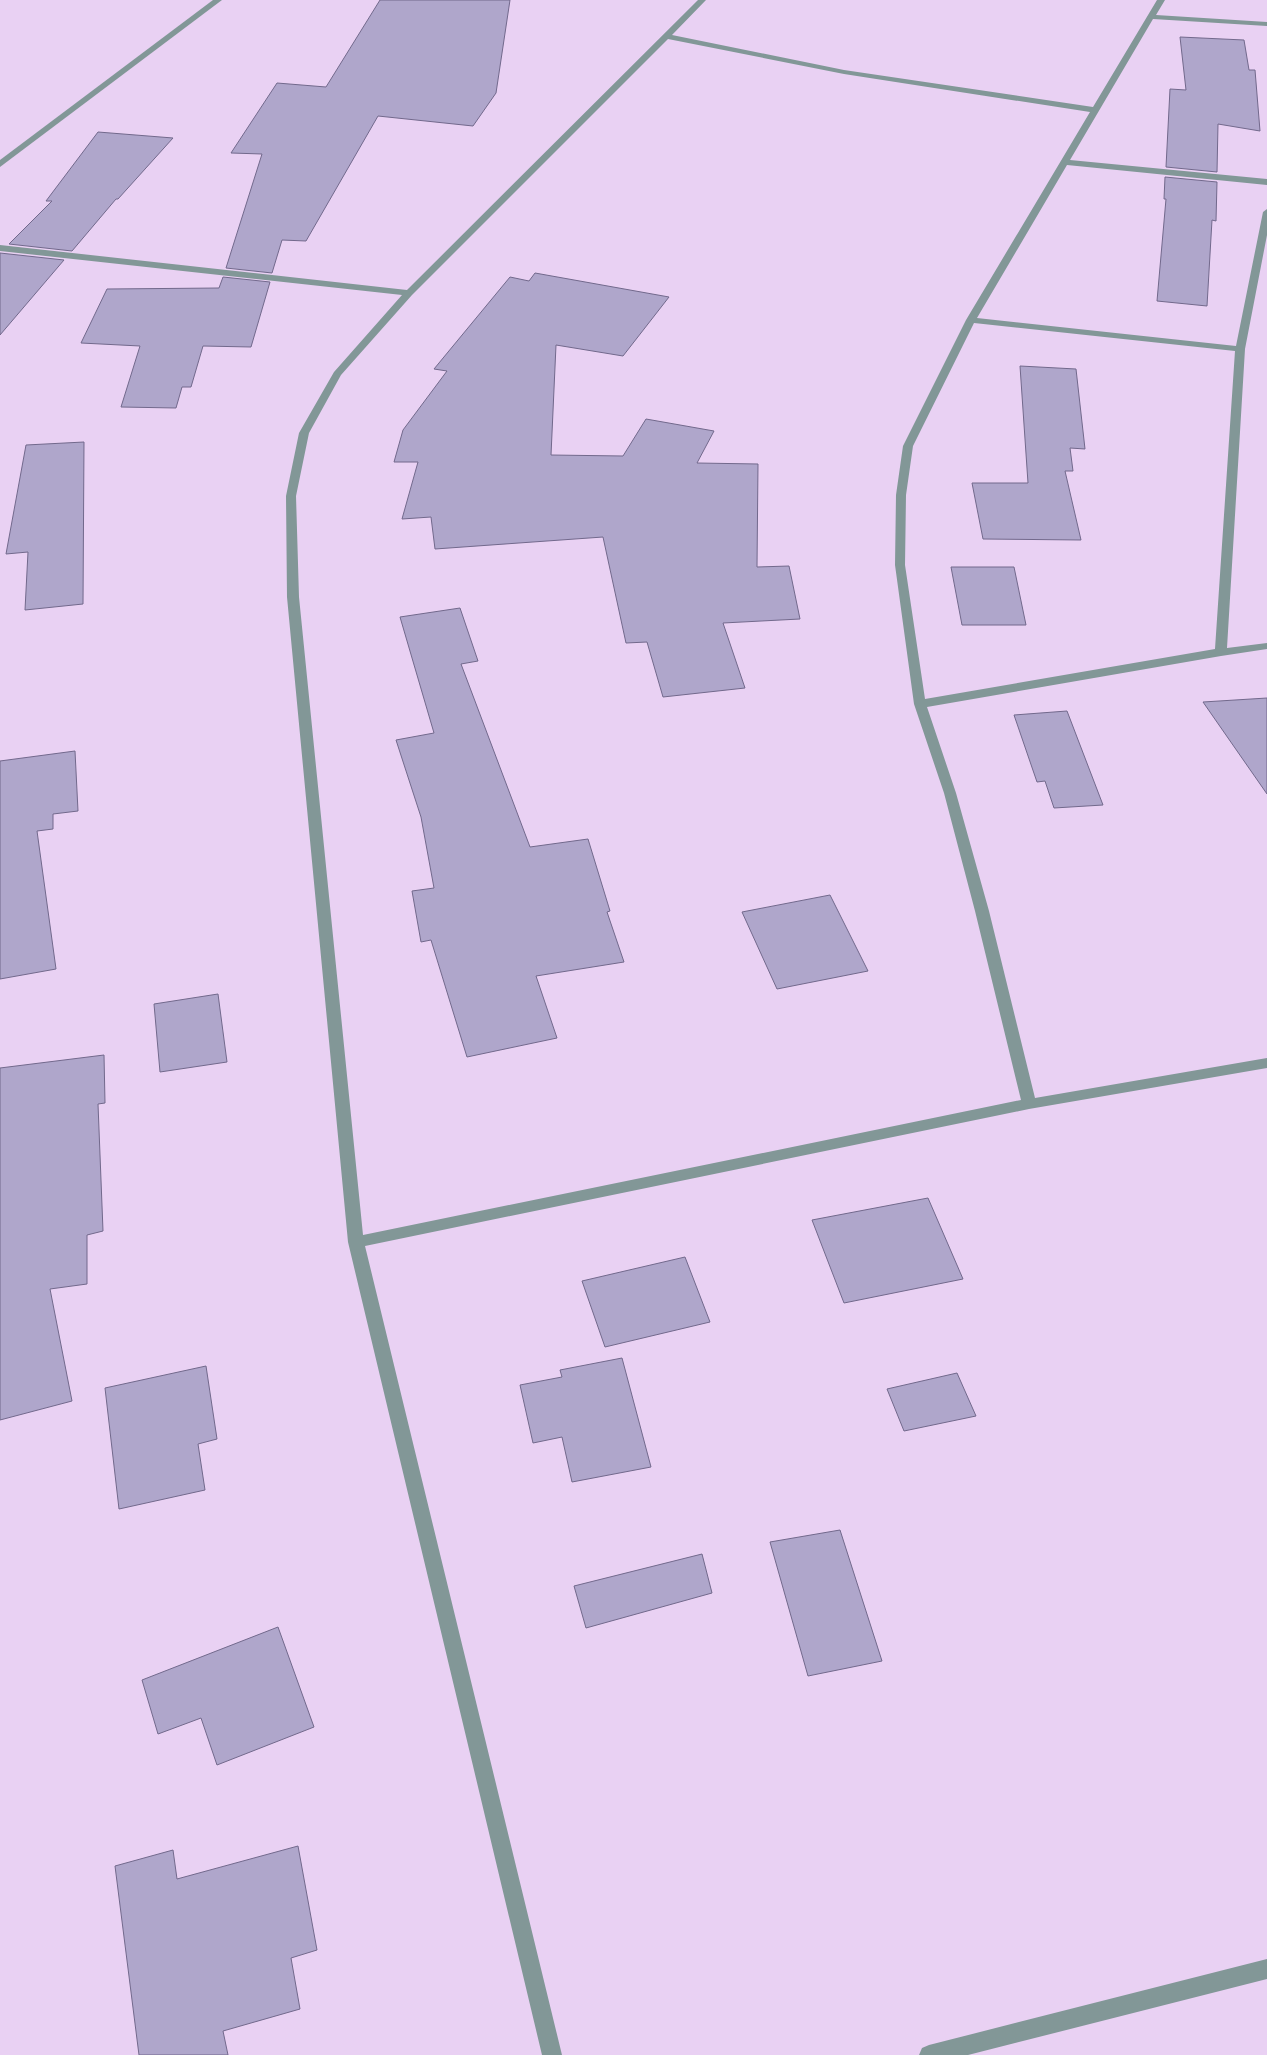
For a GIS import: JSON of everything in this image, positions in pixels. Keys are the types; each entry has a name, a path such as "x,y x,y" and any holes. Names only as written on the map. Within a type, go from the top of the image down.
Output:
{"street":[{"path":"0,164 218,0"},
{"path":"552,2055 356,1242 293,597 291,496 304,432 337,374 409,293 702,0"},
{"path":"1029,1104 982,911 953,802 920,704 900,565 901,494 908,446 971,320 1161,0"},
{"path":"1152,17 1267,24"},
{"path":"668,36 844,72 1094,110"},
{"path":"1066,162 1267,182"},
{"path":"1222,652 1240,349 1267,212"},
{"path":"0,248 409,293"},
{"path":"971,320 1240,349"},
{"path":"920,704 1222,652 1267,646"},
{"path":"356,1242 1029,1104 1267,1062"},
{"path":"929,2055 1267,1969"}],"building":[{"path":"380,0 510,0 496,93 473,126 378,116 306,241 282,240 272,273 226,268 262,154 231,153 277,83 326,87"},
{"path":"1180,37 1244,40 1249,70 1255,70 1260,131 1218,124 1217,172 1166,167 1170,89 1186,90"},
{"path":"98,132 173,138 116,199 72,251 9,244 52,201 46,201"},
{"path":"1165,177 1217,182 1216,221 1212,220 1207,306 1157,301 1166,199 1164,199"},
{"path":"0,253 64,260 0,335"},
{"path":"535,273 669,297 623,356 556,345 551,455 623,456 646,419 714,431 697,463 758,464 757,567 789,566 800,619 723,623 745,688 663,697 647,642 626,643 603,537 435,549 431,517 402,519 418,462 394,462 403,430 447,371 434,369 510,277 529,281"},
{"path":"223,277 270,282 251,347 203,346 191,387 182,387 176,408 121,407 140,346 81,343 107,289 219,288"},
{"path":"1020,366 1076,369 1085,449 1070,448 1073,471 1065,471 1081,540 983,539 972,483 1028,483"},
{"path":"84,442 83,604 25,610 28,552 6,554 26,445"},
{"path":"951,567 1014,567 1026,625 962,625"},
{"path":"460,608 478,661 461,664 530,847 588,839 610,911 607,912 624,962 536,976 557,1038 467,1057 431,940 421,942 412,891 434,888 421,817 396,740 434,733 400,617"},
{"path":"1267,698 1267,794 1203,702"},
{"path":"1067,711 1103,805 1054,808 1045,781 1037,782 1014,715"},
{"path":"75,751 78,811 53,814 53,829 37,831 56,969 0,979 0,761"},
{"path":"830,895 868,971 777,989 742,912"},
{"path":"218,994 227,1062 160,1072 154,1004"},
{"path":"104,1055 105,1103 98,1104 103,1231 87,1235 87,1284 50,1289 72,1401 0,1420 0,1068"},
{"path":"928,1198 963,1279 844,1303 812,1220"},
{"path":"685,1257 710,1322 605,1347 582,1281"},
{"path":"622,1358 651,1467 572,1482 562,1437 533,1443 520,1385 562,1377 560,1370"},
{"path":"206,1366 217,1439 198,1444 205,1490 119,1509 105,1388"},
{"path":"957,1373 976,1416 904,1431 887,1389"},
{"path":"840,1530 882,1661 808,1676 770,1542"},
{"path":"702,1554 712,1593 586,1628 574,1586"},
{"path":"278,1627 314,1727 217,1765 201,1718 158,1734 142,1680"},
{"path":"298,1846 317,1950 291,1958 300,2009 223,2031 228,2055 139,2055 115,1866 173,1850 177,1879"}]}
